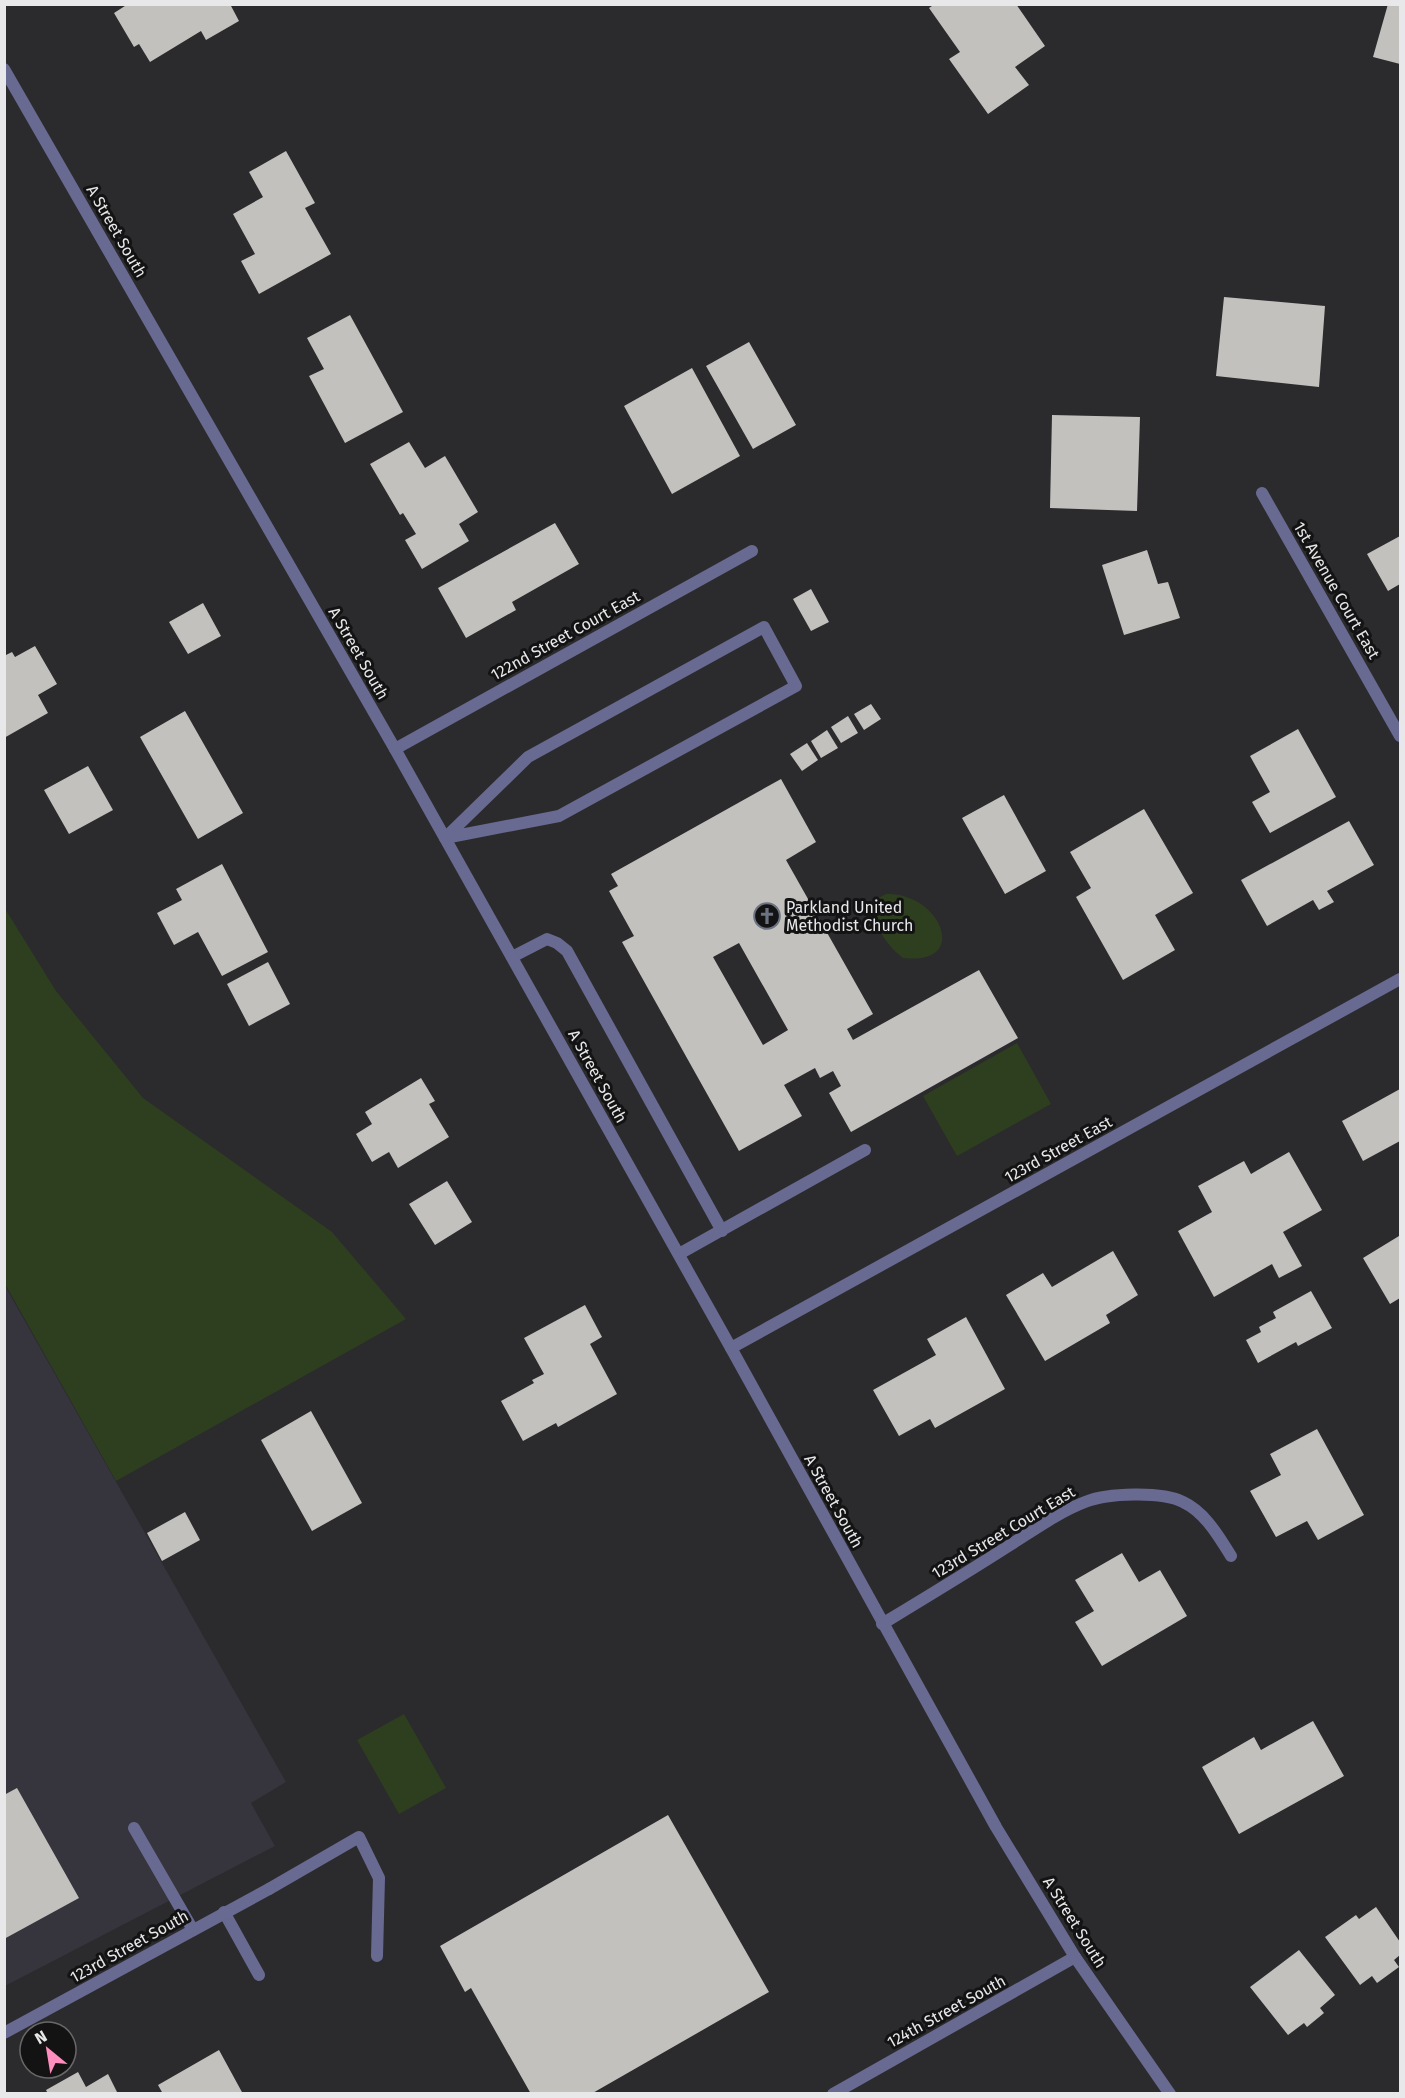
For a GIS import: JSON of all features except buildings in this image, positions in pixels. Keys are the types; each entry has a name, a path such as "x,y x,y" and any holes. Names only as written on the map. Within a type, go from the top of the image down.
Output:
{"street":[{"name":"A Street South","path":"4,69 395,749 679,1254 1004,1841 1075,1957 1170,2094"},
{"name":"1st Avenue Court East","path":"1262,493 1401,736"},
{"name":"122nd Street Court East","path":"395,749 752,550"},
{"path":"764,627 796,686 560,816 445,838 528,757 764,627"},
{"path":"512,957 547,939 567,951 722,1231"},
{"name":"123rd Street East","path":"731,1348 1401,979"},
{"path":"679,1254 865,1150"},
{"name":"123rd Street Court East","path":"882,1624 1054,1518 1085,1502 1113,1495 1160,1496 1183,1502 1200,1514 1218,1534 1231,1556"},
{"path":"134,1828 193,1930"},
{"name":"123rd Street South","path":"4,2033 359,1837 379,1878 377,1956"},
{"path":"224,1912 259,1975"},
{"name":"124th Street South","path":"833,2094 1075,1957"}],"shaded area":[{"path":"4,1284 286,1782 251,1803 275,1846 5,1986"}],"green space":[{"path":"886,894 905,897 921,904 933,915 941,928 942,941 937,951 924,957 903,958 891,946 880,931 875,915 878,898"},
{"path":"4,907 56,991 143,1098 332,1232 406,1319 116,1481 5,1284"},
{"path":"1017,1043 1051,1104 957,1156 923,1096"},
{"path":"404,1714 446,1788 399,1814 357,1740"}],"place":[{"name":"Parkland United Methodist Church","path":"767,916"}]}
